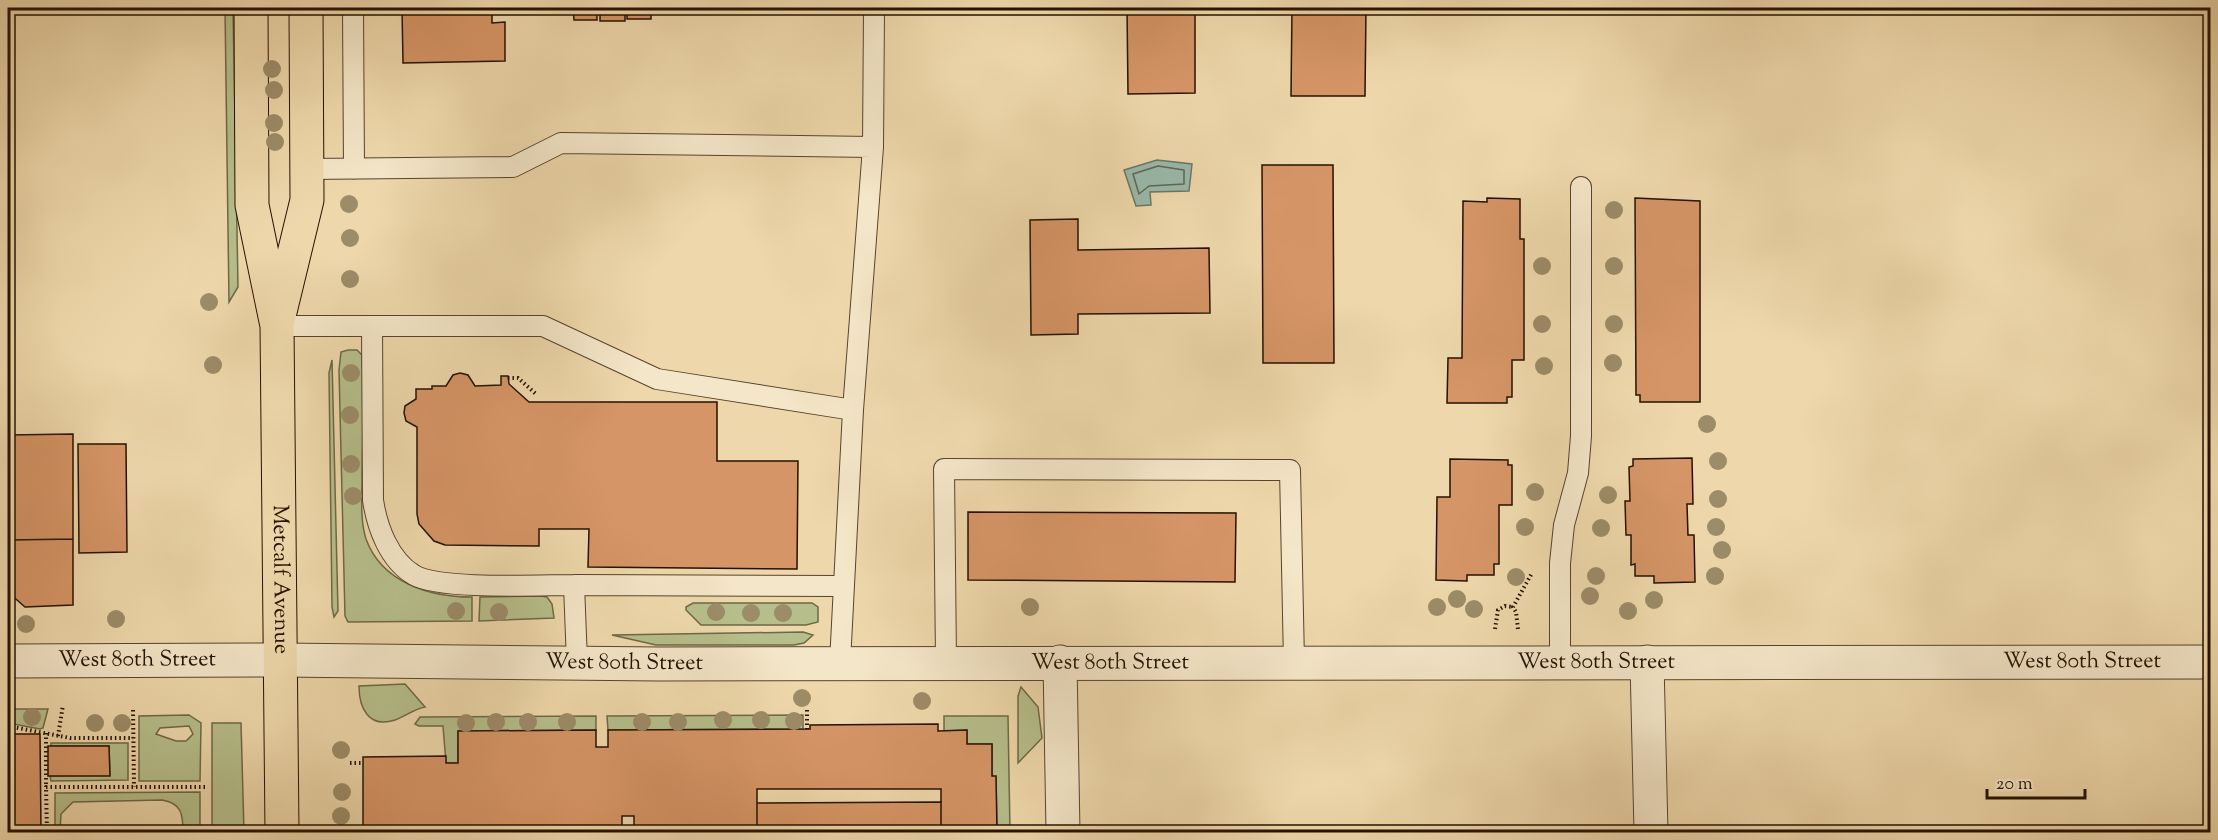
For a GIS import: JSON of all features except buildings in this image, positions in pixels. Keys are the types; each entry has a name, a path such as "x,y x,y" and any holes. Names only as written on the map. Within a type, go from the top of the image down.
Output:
{"main road":[{"name":"Metcalf Avenue","path":"251,8 252,205 277,326 282,832"},
{"name":"Metcalf Avenue","path":"277,326 307,200 306,8"}],"street":[{"name":"West 80th Street","path":"8,661 2211,662"},
{"path":"1060,662 1063,832"},
{"path":"1647,662 1651,832"}],"lane":[{"path":"353,8 354,169"},
{"path":"840,663 842,586 853,410 873,147 874,8"},
{"path":"307,169 513,167 561,143 873,147"},
{"path":"1560,662 1560,563 1564,525 1578,473 1581,436 1581,188"},
{"path":"277,326 543,326 657,379 853,410"},
{"path":"372,326 373,500 376,520 395,556 414,574 439,583 842,586"},
{"path":"945,662 944,469 1290,470 1294,662"},
{"path":"574,585 577,662"}],"path":[{"path":"508,378 518,378 537,395"},
{"path":"1513,607 1531,578 1533,567"},
{"path":"1495,629 1498,610 1504,606 1513,607"},
{"path":"1513,607 1516,612 1518,629"},
{"path":"58,736 63,705"},
{"path":"133,710 134,787"},
{"path":"807,710 807,729"},
{"path":"8,726 58,736 133,738"},
{"path":"46,733 47,832"},
{"path":"350,763 363,764"},
{"path":"46,787 207,787"}],"green space":[{"path":"225,8 233,8 238,287 229,302"},
{"path":"357,350 362,355 362,509 366,539 373,554 395,577 424,590 472,597 472,621 348,622 345,616 339,370 341,352"},
{"path":"332,360 338,611 334,617 329,373"},
{"path":"480,597 547,597 552,604 554,618 479,621"},
{"path":"693,603 812,603 818,607 818,622 806,625 701,625 686,610 686,607"},
{"path":"803,632 813,635 804,643 794,645 656,645 612,635"},
{"path":"405,684 425,707 386,722 372,719 367,714 359,694 359,686"},
{"path":"1021,687 1038,707 1042,738 1018,763 1018,696"},
{"path":"8,709 48,709 43,728 40,729 8,723"},
{"path":"189,715 201,723 200,781 139,781 139,716","holes":["189,726 193,734 186,741 176,741 156,734 160,728"]},
{"path":"803,715 803,729 608,730 607,716"},
{"path":"596,716 596,730 458,731 458,763 446,763 443,726 415,724 420,717"},
{"path":"944,716 1008,716 1010,832 997,832 996,777 992,776 992,744 967,744 967,730 944,731"},
{"path":"212,723 241,723 244,832 212,832"},
{"path":"51,743 128,743 128,780 51,781 50,776 110,775 109,746 51,746"},
{"path":"200,792 200,832 183,832 180,811 174,804 162,800 73,802 61,814 60,832 55,832 55,793"}],"water":[{"path":"1157,160 1192,164 1189,191 1150,192 1151,205 1136,206 1124,170"}]}
